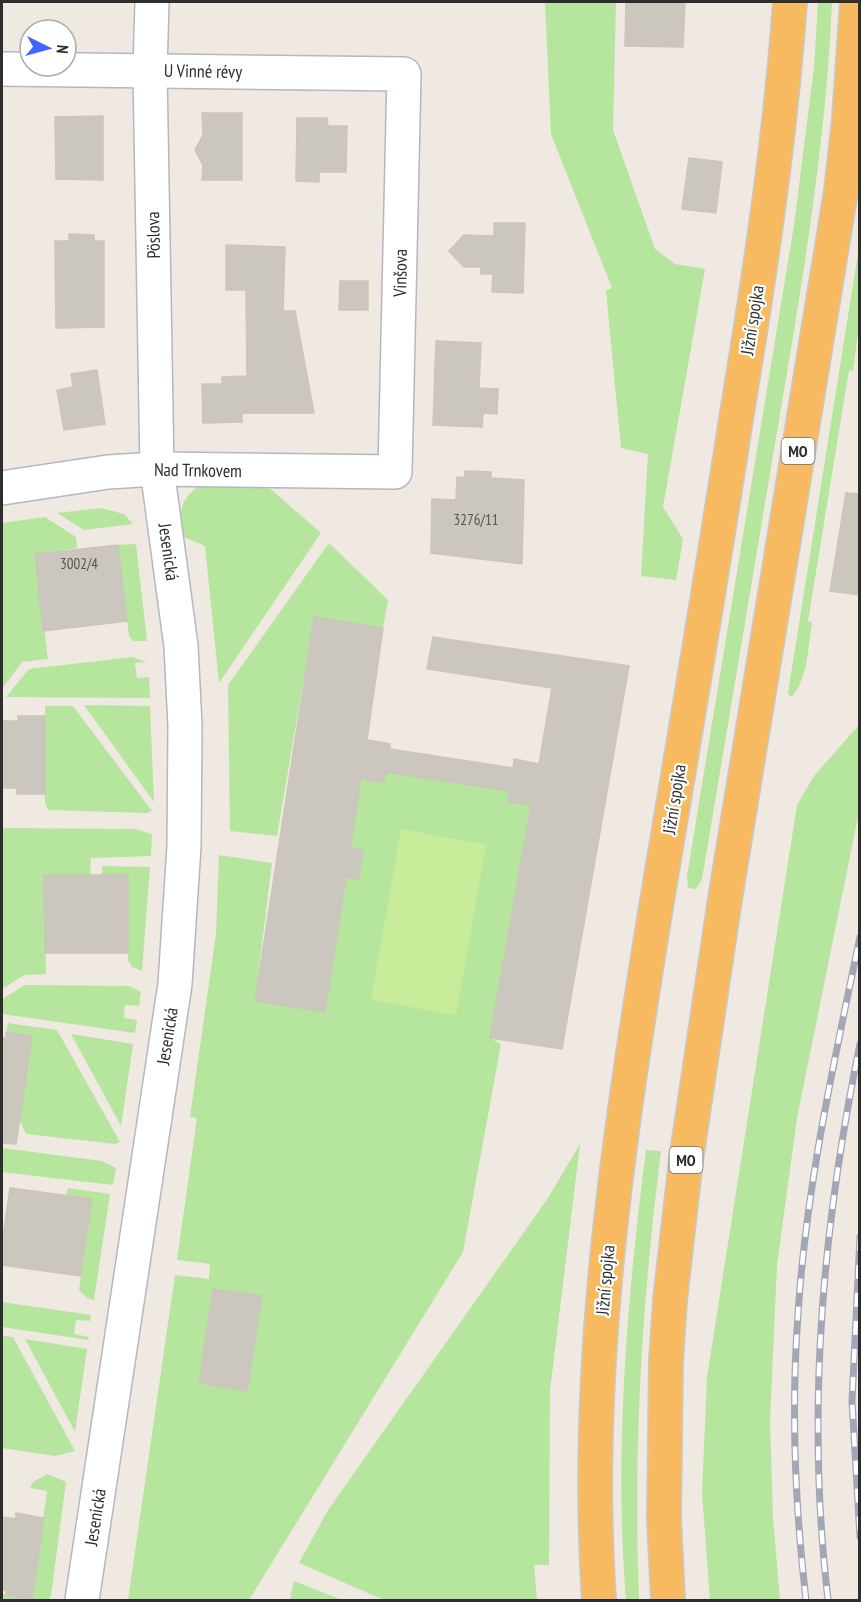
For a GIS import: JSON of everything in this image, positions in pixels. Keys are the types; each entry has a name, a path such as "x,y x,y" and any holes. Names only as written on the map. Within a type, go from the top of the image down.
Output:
{"highway":[{"name":"Jižní spojka","path":"599,1600 596,1468 598,1377 613,1193 636,1032 766,235 784,93 790,2"},
{"name":"MO","path":"668,1600 664,1423 670,1300 677,1234 723,910 840,191 849,119 857,2"}],"street":[{"name":"Pöslova","path":"152,2 150,70 158,469"},
{"name":"U Vinné révy","path":"2,69 404,74"},
{"name":"Vinšova","path":"395,472 404,74"},
{"name":"Nad Trnkovem","path":"2,488 108,472 158,469 395,472"},
{"name":"Jesenická","path":"82,1600 175,984 180,934 184,846 185,726 181,646 158,469"}],"green space":[{"path":"545,2 616,2 613,130 655,249 675,264 705,269 663,507 683,539 676,580 641,576 648,454 621,448 606,291 612,288 551,134"},
{"path":"818,2 832,2 824,110 803,272 702,879 696,889 688,888 687,876 794,225 814,67"},
{"path":"859,247 859,326 853,371 849,370 808,621 812,623 806,663 801,682 791,697 788,693"},
{"path":"211,478 267,486 321,533 219,683 205,546 181,536 180,525 184,501 188,495"},
{"path":"101,508 124,514 133,524 84,530 57,513"},
{"path":"45,517 76,537 77,548 35,554 48,659 22,662 2,689 2,523"},
{"path":"329,543 388,600 383,628 314,618 277,836 230,831 228,685"},
{"path":"136,544 147,641 133,641 129,636 118,545"},
{"path":"132,657 147,662 135,663 137,678 149,677 150,698 6,697 29,669"},
{"path":"84,705 150,706 154,802"},
{"path":"45,706 73,706 152,811 147,813 48,810 45,803"},
{"path":"859,725 859,812 797,1118 777,1265 770,1421 773,1518 780,1600 710,1600 702,1493 707,1377 797,805 814,776"},
{"path":"362,768 374,781 384,783 386,772 509,791 508,802 519,804 521,793 533,795 490,1038 501,1044 463,1252 249,1600 128,1600 175,1275 209,1279 210,1264 177,1260 197,1118 190,1117 216,934 219,855 272,863 255,1001 325,1012 346,877 359,879 363,851 350,849"},
{"path":"2,828 135,829 152,834 151,856 91,858 90,876 44,875 46,974 24,975 2,989"},
{"path":"401,829 486,845 456,1015 371,1000"},
{"path":"102,866 150,867 142,971 132,967 128,961 128,875 102,875"},
{"path":"25,985 129,986 141,992 139,1006 125,1005 124,1018 137,1020 135,1033 2,1014 2,999"},
{"path":"8,1023 57,1030 120,1142 115,1144 26,1134 20,1121 6,1032"},
{"path":"71,1034 133,1044 121,1126"},
{"path":"580,1144 550,1391 549,1565 534,1565 537,1600 384,1600 299,1563 328,1510 548,1198"},
{"path":"2,1148 102,1161 116,1168 113,1185 2,1172"},
{"path":"646,1150 661,1151 644,1319 638,1432 639,1600 626,1600 621,1487 624,1375 633,1262"},
{"path":"68,1188 110,1194 94,1300 87,1298 79,1290 91,1199 66,1195"},
{"path":"2,1302 91,1315 90,1321 76,1320 74,1334 89,1337 88,1340 2,1327"},
{"path":"2,1336 13,1337 75,1451 55,1456 2,1448"},
{"path":"25,1339 87,1349 75,1432"},
{"path":"47,1474 66,1482 51,1596 49,1600 2,1600 2,1594 32,1598 47,1491 30,1488 33,1482"},
{"path":"294,1581 342,1600 290,1600"}],"building":[{"path":"626,2 685,2 683,47 625,46"},
{"path":"202,113 242,113 242,180 202,180 203,165 195,150 203,135"},
{"path":"103,116 103,180 56,179 55,117"},
{"path":"297,118 327,118 328,126 347,126 346,172 319,172 319,182 296,181"},
{"path":"689,158 722,162 716,213 682,209"},
{"path":"494,223 525,223 523,293 492,292 493,274 481,274 481,267 464,267 449,251 464,235 494,236"},
{"path":"69,234 94,235 94,241 104,241 104,327 56,328 55,241 69,241"},
{"path":"226,245 285,247 283,311 295,311 314,413 242,413 242,422 203,423 202,384 222,384 222,377 247,376 246,290 226,290"},
{"path":"340,281 368,281 368,310 339,310"},
{"path":"436,341 481,343 479,388 498,389 497,414 483,413 482,427 433,425"},
{"path":"97,370 105,424 64,430 57,390 73,387 71,374"},
{"path":"465,471 491,472 491,478 524,480 522,564 431,553 432,499 456,500 457,477 464,478"},
{"path":"846,493 860,494 860,595 830,591"},
{"path":"118,545 127,621 43,631 35,554"},
{"path":"314,617 383,628 367,740 390,744 390,749 513,768 514,759 539,764 552,688 427,669 433,637 629,666 562,1049 490,1038 531,805 508,802 509,791 386,772 384,783 361,779 350,849 363,850 359,879 346,877 325,1012 255,1001"},
{"path":"18,716 45,716 45,794 17,794 17,788 2,788 2,721 18,721"},
{"path":"44,875 128,875 128,953 45,953"},
{"path":"6,1032 32,1036 16,1144 2,1143 2,1037 6,1038"},
{"path":"10,1188 92,1199 80,1276 2,1265 2,1243"},
{"path":"213,1289 262,1296 247,1391 199,1383"},
{"path":"16,1513 44,1518 32,1599 6,1595 7,1591 2,1590 2,1517 16,1519"}],"railway":[{"path":"806,1600 795,1458 798,1314 814,1172 860,937"},
{"path":"828,1600 818,1460 818,1391 822,1321 827,1252 836,1183 860,1044"},
{"path":"860,1237 852,1401 860,1537"}]}
